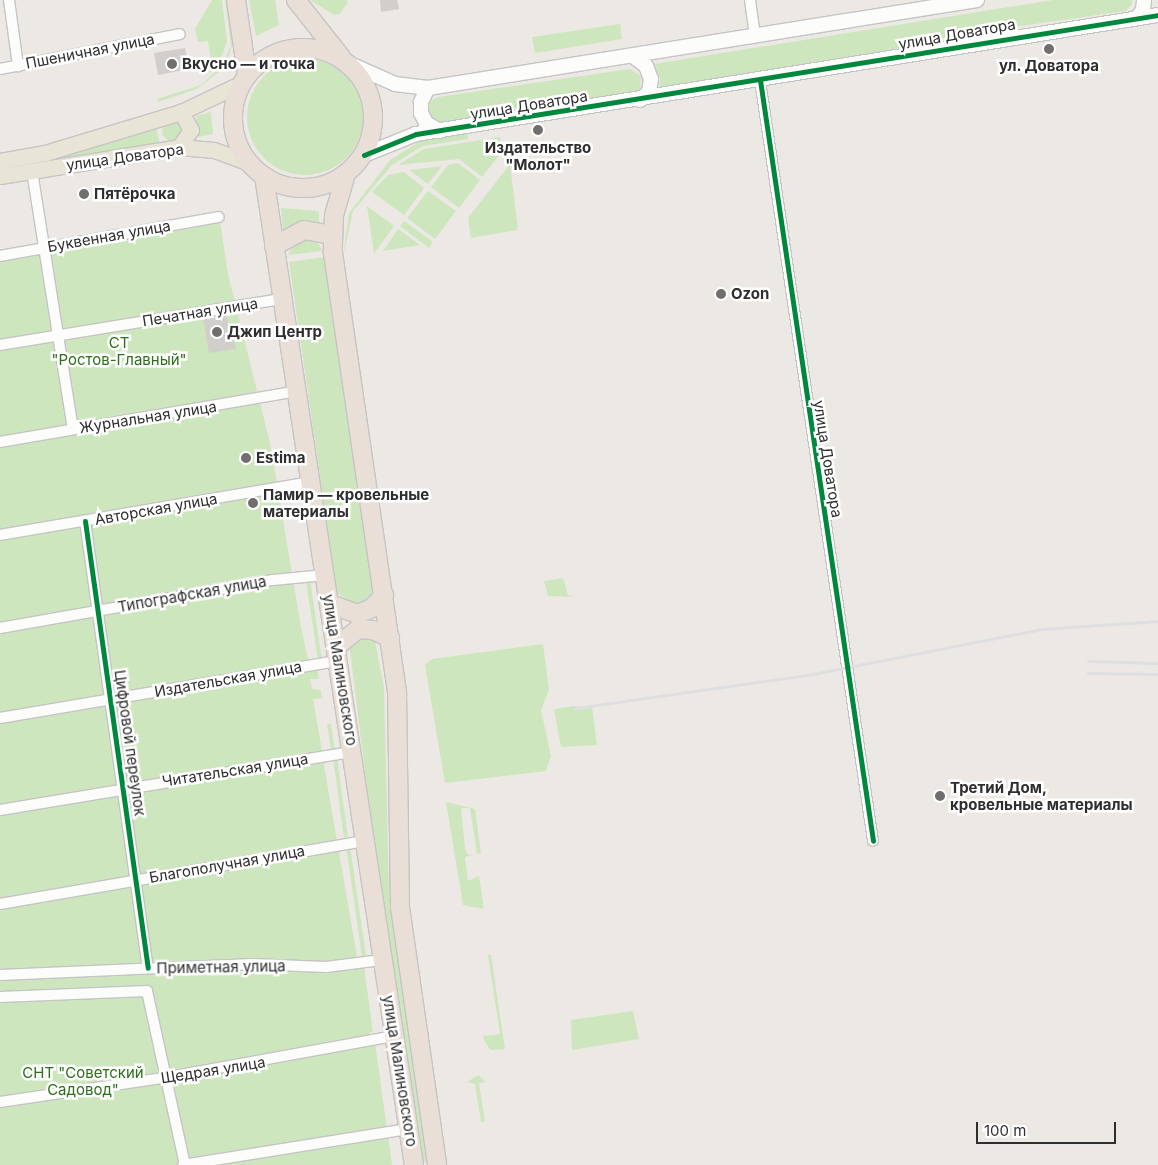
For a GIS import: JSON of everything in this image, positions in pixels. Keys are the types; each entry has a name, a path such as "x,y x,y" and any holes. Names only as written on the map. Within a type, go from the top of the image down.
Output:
{"highway":[{"path":"236,0 244,79"},
{"path":"296,0 367,85 374,108 371,138 364,154 346,174 305,188 264,176 249,163 233,127 235,98 244,79 260,61 283,50 312,47 346,61"},
{"name":"улица Малиновского","path":"346,174 332,235 390,638 398,716 400,907 436,1165"},
{"name":"улица Малиновского","path":"264,176 414,1165"},
{"path":"274,246 304,230 332,235"},
{"path":"330,604 358,614 384,596"},
{"path":"337,654 350,633 363,629 390,638"}],"main road":[{"name":"улица Доватора","path":"0,161 45,153 181,112 244,79"},
{"path":"179,147 191,130 181,112"},
{"name":"улица Доватора","path":"0,176 179,147 214,150 249,163"}],"street":[{"path":"9,0 18,66"},
{"path":"750,0 755,38"},
{"name":"улица Доватора","path":"346,61 395,84 428,88 755,38 977,0"},
{"path":"1137,18 1143,10 1144,0"},
{"name":"улица Доватора","path":"364,154 398,139 440,131 1158,15"},
{"name":"Пшеничная улица","path":"0,69 180,34"},
{"path":"634,57 646,66 651,79 649,92 640,100"},
{"name":"улица Доватора","path":"760,80 873,841"},
{"path":"428,88 421,102 421,113 426,123 440,131"},
{"path":"32,171 73,429"},
{"name":"Буквенная улица","path":"0,256 219,217"},
{"name":"Печатная улица","path":"0,345 282,299"},
{"name":"Журнальная улица","path":"0,442 297,392"},
{"name":"Авторская улица","path":"0,535 311,482"},
{"name":"Цифровой переулок","path":"86,521 138,880 148,968"},
{"name":"Типографская улица","path":"0,628 99,610 325,575"},
{"name":"Издательская улица","path":"0,718 337,654"},
{"name":"Читательская улица","path":"0,810 352,752"},
{"name":"Благополучная улица","path":"0,904 364,840"},
{"name":"Приметная улица","path":"0,975 252,964 326,966 382,960"},
{"path":"0,997 147,991 184,1165 409,1129"},
{"name":"Щедрая улица","path":"0,1102 164,1078 395,1036"}],"green space":[{"path":"212,0 222,0 227,41 220,61 204,78 212,68 208,41 198,42 195,29"},
{"path":"225,0 230,0 234,39 225,67 197,89 158,102 157,99 201,85 222,65 231,46"},
{"path":"249,0 275,0 279,25 256,36"},
{"path":"310,0 347,0 348,2 340,14 334,15"},
{"path":"1053,0 1132,0 1132,4 1126,11 1008,28 659,92 660,78 654,64"},
{"path":"620,24 622,39 535,53 532,37"},
{"path":"305,59 327,64 346,76 358,95 363,117 358,139 346,158 327,170 305,175 283,170 264,158 252,139 247,117 252,95 264,76 283,64"},
{"path":"630,69 641,76 640,93 440,125 432,122 427,111 431,101 438,97"},
{"path":"211,112 213,134 199,137 196,116"},
{"path":"172,121 179,124 182,131 179,138 172,141 165,138 162,131 165,124"},
{"path":"156,126 160,144 48,161 48,158"},
{"path":"467,132 468,139 423,146 392,165 353,211 343,257 349,213 390,160 422,140"},
{"path":"500,137 501,153 482,177 459,159 398,165 424,149"},
{"path":"458,163 480,180 459,208 431,187 448,165"},
{"path":"510,164 518,230 471,238 468,218"},
{"path":"442,166 428,184 409,170"},
{"path":"404,172 424,188 404,215 372,192 388,175"},
{"path":"428,191 456,211 435,239 407,218"},
{"path":"367,206 394,226 374,254"},
{"path":"281,208 319,211 319,223 305,222 283,230"},
{"path":"219,214 228,274 270,443 309,664 317,667 319,679 310,679 312,689 321,690 322,698 313,699 322,751 331,749 327,724 331,724 335,752 322,754 359,968 364,967 373,1032 370,1032 372,1043 375,1043 392,1165 0,1165 0,254"},
{"path":"404,221 433,242 429,248 400,226"},
{"path":"398,229 420,245 383,251"},
{"path":"306,239 319,244 322,251 288,255 294,243"},
{"path":"324,257 373,588 368,600 356,606 337,593 289,262"},
{"path":"563,578 568,595 575,597 548,596 544,581"},
{"path":"310,580 322,660 318,660 306,581"},
{"path":"358,637 375,641 384,687 389,893 428,1161 422,1162 373,838 350,650"},
{"path":"543,644 549,690 541,710 551,756 546,771 445,783 425,665 432,659"},
{"path":"575,706 592,707 597,745 561,747 554,709"},
{"path":"333,758 337,758 348,837 344,838"},
{"path":"446,802 475,809 481,853 477,854 465,857 468,881 479,876 484,909 463,905","holes":["461,808 470,808 477,854 468,855 465,849"]},
{"path":"346,846 350,846 366,956 362,957"},
{"path":"488,955 491,955 505,1049 490,1050 483,1036 500,1034"},
{"path":"633,1011 639,1039 572,1050 571,1020"},
{"path":"478,1075 486,1082 479,1083 485,1122 481,1122 475,1084 467,1082"}],"building":[{"path":"380,0 397,0 399,9 381,12"},
{"name":"Вкусно — и точка","path":"185,48 189,69 158,75 154,53"},
{"name":"Джип Центр","path":"226,315 236,349 209,353 203,319"}],"railway":[{"path":"575,708 813,674 1042,629 1158,621"},
{"path":"1088,661 1158,663"},
{"path":"1088,673 1158,674"}],"cycle path":[{"path":"364,155 416,134 1158,15"},
{"path":"760,80 873,841"},
{"path":"85,521 148,968"}],"place":[{"name":"ул. Доватора","path":"1049,49"},
{"name":"Вкусно — и точка","path":"172,64"},
{"name":"Издательство \"Молот\"","path":"538,130"},
{"name":"Пятёрочка","path":"84,194"},
{"name":"Ozon","path":"721,294"},
{"name":"Джип Центр","path":"217,332"},
{"name":"Estima","path":"246,458"},
{"name":"Памир — кровельные материалы","path":"253,503"},
{"name":"Третий Дом, кровельные материалы","path":"940,796"}],"park label":[{"name":"СТ \"Ростов-Главный\"","path":"119,350"},
{"name":"СНТ \"Советский Садовод\"","path":"83,1080"}]}
